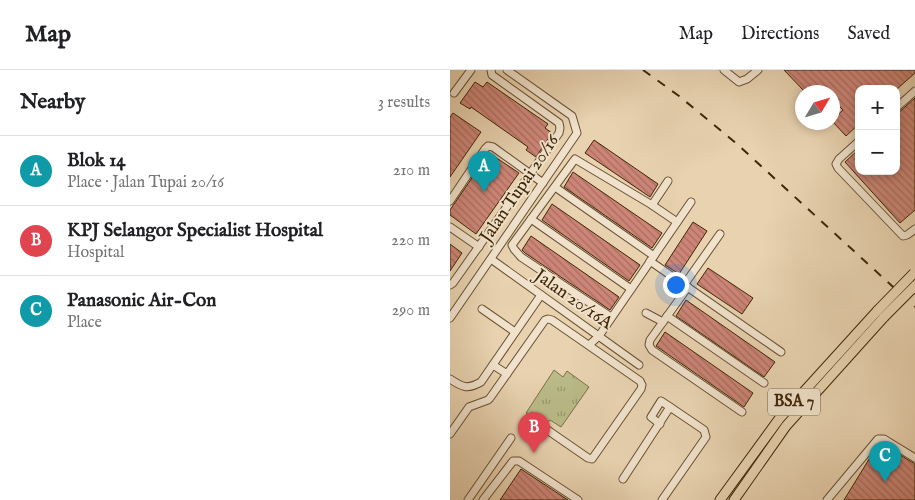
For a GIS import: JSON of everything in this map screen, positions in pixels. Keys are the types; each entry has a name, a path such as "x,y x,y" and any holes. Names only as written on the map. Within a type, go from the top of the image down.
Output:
{"main road":[{"name":"BSA 7","path":"734,500 786,426 914,272"},
{"name":"BSA 7","path":"720,500 779,418 881,314 915,286"}],"street":[{"path":"454,94 471,70"},
{"path":"450,285 559,133 560,128 559,123 492,75 490,70"},
{"name":"Jalan Tupai 20/16","path":"450,318 453,307 490,259 576,133 572,116 507,70"},
{"path":"724,70 739,82 748,79 758,70"},
{"path":"900,104 915,91"},
{"path":"855,145 839,159 836,164 838,168 903,236 907,236 915,229"},
{"path":"450,201 488,146 493,147 543,182"},
{"path":"564,152 677,222"},
{"path":"575,159 512,245 521,257 611,318"},
{"path":"652,205 668,182"},
{"path":"555,187 686,286 781,352"},
{"path":"589,345 599,336 691,202"},
{"path":"531,219 631,289"},
{"path":"450,227 478,246"},
{"path":"720,234 650,340 649,345 652,350 742,412"},
{"name":"Jalan 20/16A","path":"490,259 639,364"},
{"path":"450,379 461,387 470,387 481,382 541,295"},
{"path":"482,309 515,332"},
{"path":"646,313 665,319 764,383"},
{"path":"450,434 469,407 488,400 545,320 548,319 589,345 640,381 642,385 592,459 546,429"},
{"path":"493,365 507,374"},
{"path":"660,424 651,417 661,401 704,430 706,437 662,500"},
{"path":"623,479 670,407"},
{"path":"468,500 511,438"},
{"path":"827,500 878,439 884,439 915,458"},
{"path":"483,500 513,461 519,461 578,500"}],"green space":[{"path":"554,370 563,377 567,371 589,387 561,427 550,420 545,426 526,413"}],"building":[{"path":"784,70 915,70 915,73 900,86 855,85 855,128 846,136 840,130 840,113 843,110 840,107 840,85 798,85"},
{"path":"475,82 483,87 487,82 548,124 545,128 552,133 536,157 526,150 528,147 471,107 470,109 460,103"},
{"path":"915,98 915,210 900,223 857,175 900,175 900,111"},
{"path":"453,113 481,132 450,177 450,117"},
{"path":"594,140 658,184 650,197 585,153"},
{"path":"489,153 519,173 476,234 450,215 450,210"},
{"path":"855,153 855,173 845,162"},
{"path":"573,172 662,233 652,248 564,187"},
{"path":"552,204 640,265 629,281 542,220"},
{"path":"693,222 707,231 679,274 665,265"},
{"path":"531,236 619,297 610,310 525,253 522,250"},
{"path":"450,244 462,253 450,271"},
{"path":"708,268 753,298 742,314 697,284"},
{"path":"686,300 775,362 764,377 676,316"},
{"path":"665,332 753,393 744,407 656,346"},
{"path":"880,444 915,464 915,500 844,500 871,456"},
{"path":"521,469 568,500 500,500"}],"railway":[{"path":"643,70 679,96 737,144 915,307"}],"place":[{"name":"Blok 14","path":"484,192"},
{"name":"KPJ Selangor Specialist Hospital","path":"534,453"},
{"name":"Panasonic Air-Con","path":"885,482"}]}
